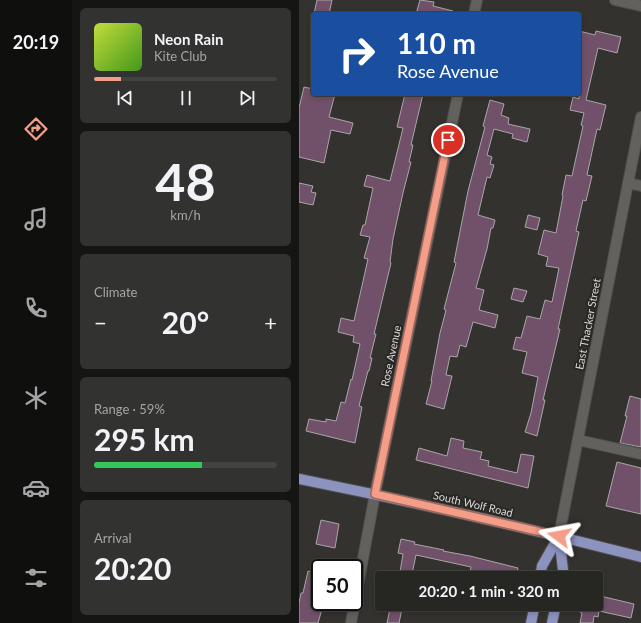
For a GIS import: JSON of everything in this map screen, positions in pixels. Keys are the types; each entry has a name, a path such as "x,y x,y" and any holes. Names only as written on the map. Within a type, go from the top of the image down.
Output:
{"main road":[{"name":"South Wolf Road","path":"299,479 375,494 559,536 641,557"},
{"name":"East Thacker Street","path":"542,571 559,536"},
{"name":"East Thacker Street","path":"559,536 563,571"},
{"path":"531,623 534,611"},
{"path":"552,623 555,611"}],"street":[{"path":"474,12 477,0"},
{"path":"615,0 641,6"},
{"name":"Rose Avenue","path":"351,623 375,494 457,96"},
{"name":"East Thacker Street","path":"559,536 641,117"},
{"path":"628,183 641,186"},
{"path":"578,440 641,454"}],"building":[{"path":"317,0 332,0 329,12 314,12"},
{"path":"420,0 434,2 433,6 453,11 453,12 417,12"},
{"path":"596,31 621,37 617,53 598,48 586,100 606,105 600,130 597,129 587,175 592,176 586,201 583,200 576,231 579,232 558,329 560,329 543,400 545,400 537,436 525,432 531,413 538,377 522,373 527,352 513,349 516,337 521,338 527,316 540,319 545,300 552,302 559,268 546,266 548,257 538,254 544,230 556,233 566,175 572,176 583,126 581,125 584,113 570,110 573,97 579,99 579,96 581,96 581,32 595,35"},
{"path":"304,87 311,89 311,96 334,96 329,117 353,123 350,134 331,130 324,163 299,157 299,108"},
{"path":"405,96 423,96 411,145 413,145 409,162 411,162 393,239 391,263 374,334 376,334 370,358 372,358 359,406 362,407 355,443 306,431 309,419 326,422 326,419 336,421 341,402 345,403 351,379 352,380 360,344 353,342 354,336 338,332 341,318 354,321 368,259 364,258 370,237 360,235 363,225 365,225 373,188 364,186 367,175 390,181 403,128 397,127"},
{"path":"490,100 504,104 501,115 509,118 508,124 530,129 527,142 512,138 513,134 494,129 487,155 492,157 490,164 494,165 490,178 487,177 478,215 495,220 493,228 491,228 487,249 476,288 484,290 479,310 498,315 495,328 473,322 466,347 460,345 457,357 450,356 446,375 452,376 444,409 426,404 446,310 444,309 456,263 454,262 468,191 485,127 483,126"},
{"path":"299,183 313,186 311,192 316,193 313,205 299,202"},
{"path":"528,215 540,218 537,230 525,227"},
{"path":"514,288 527,291 523,302 511,299"},
{"path":"630,396 641,399 641,447 620,443 627,416 625,416"},
{"path":"451,438 464,441 463,448 482,452 480,459 489,461 488,466 517,473 521,454 534,456 528,488 416,460 419,448 447,456"},
{"path":"617,462 641,468 641,514 606,506"},
{"path":"321,520 339,524 335,548 316,544"},
{"path":"401,539 415,542 414,544 518,568 517,571 470,571 471,567 416,555 413,571 400,571 403,554 398,553"},
{"path":"308,571 311,572 311,611 321,611 318,623 299,623 299,603 301,593 303,593"},
{"path":"603,597 634,604 631,618 599,611 603,611"},
{"path":"390,611 402,611 399,623 387,623"},
{"path":"599,611 598,617 594,616 593,623 580,623 582,613 580,612"}],"route":[{"path":"448,140 375,494 559,536"}]}
